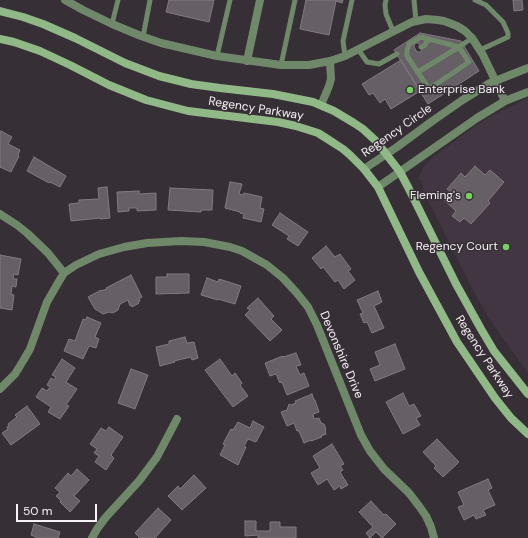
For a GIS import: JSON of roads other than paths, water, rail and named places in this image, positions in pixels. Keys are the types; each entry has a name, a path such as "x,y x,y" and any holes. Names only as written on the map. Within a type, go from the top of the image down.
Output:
{"main road":[{"name":"Regency Parkway","path":"0,11 43,24 133,67 159,76 191,84 301,99 321,105 343,116 363,129 376,141 400,172 456,284 481,329 494,351 528,394"},
{"name":"Regency Parkway","path":"0,39 40,51 122,91 163,105 203,113 283,123 308,130 336,143 350,154 378,187 419,272 457,342 495,398 511,418 528,434"}],"street":[{"path":"65,0 88,13 142,37 194,52 246,61 281,65 309,65 330,61 345,56 416,21 426,19 444,21 457,26 472,38 480,50 506,102"},
{"path":"246,61 260,0"},
{"path":"321,105 331,79 330,61"},
{"name":"Regency Circle","path":"364,169 449,109 479,90 495,81 528,68"},
{"path":"378,187 477,118 528,92"},
{"path":"0,214 27,233 48,253 64,273 47,302 30,349 15,374 0,389"},
{"name":"Devonshire Drive","path":"64,273 100,254 124,247 147,243 181,241 204,242 230,247 242,251 267,265 283,278 308,307 317,325 361,435 370,451 384,469 419,506 426,516 434,538"},
{"path":"92,538 106,517 139,481 157,457 177,418"}],"lane":[{"path":"112,24 118,0"},
{"path":"142,37 150,0"},
{"path":"217,56 230,0"},
{"path":"281,65 295,0"},
{"path":"345,56 343,41 352,0"},
{"path":"386,0 386,14 393,32"},
{"path":"414,0 416,21"},
{"path":"475,0 486,5 503,22 508,33 508,37 480,50"},
{"path":"421,37 430,39 459,47 469,62 429,89 407,56 407,51 409,44 421,37"},
{"path":"418,72 472,38"},
{"path":"421,47 424,46 430,39"},
{"path":"358,49 367,62 379,64 397,54"},
{"path":"407,51 415,49"}],"place":[{"name":"Enterprise Bank","path":"410,90"},
{"name":"Fleming's","path":"469,196"},
{"name":"Regency Court","path":"506,247"}]}
